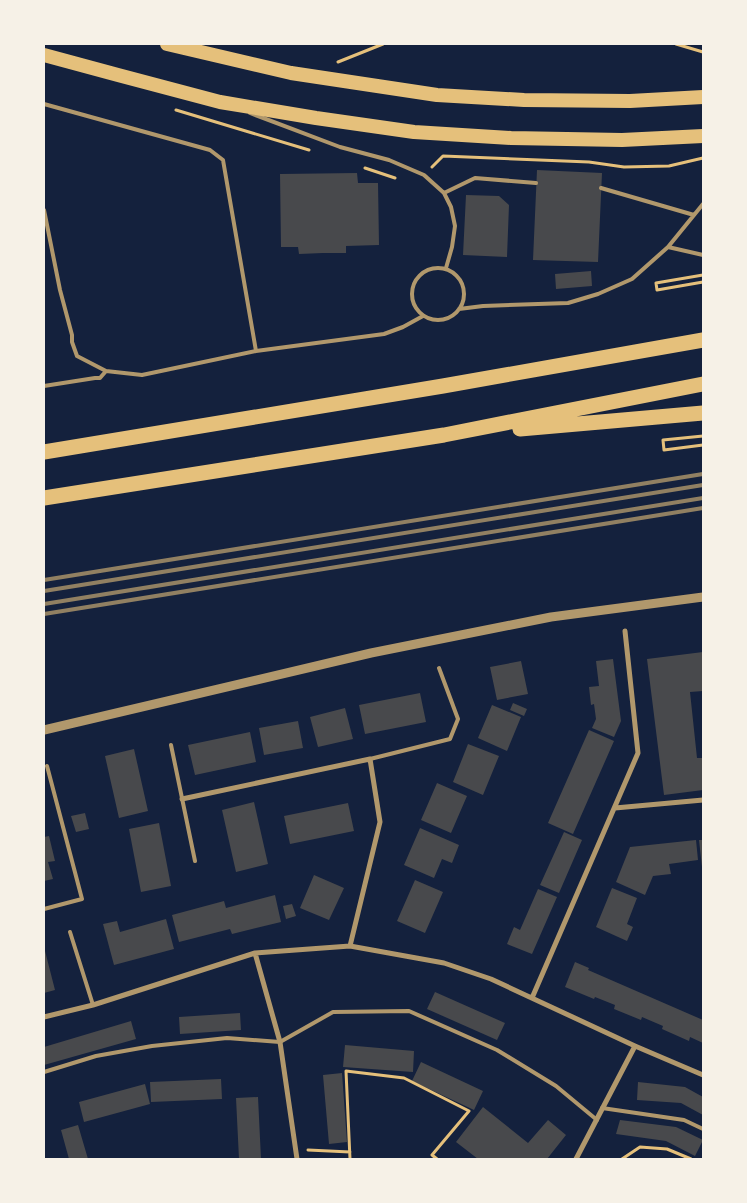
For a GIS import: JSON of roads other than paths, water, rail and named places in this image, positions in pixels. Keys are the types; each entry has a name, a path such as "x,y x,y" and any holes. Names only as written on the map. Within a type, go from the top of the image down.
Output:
{"highway":[{"path":"167,44 291,74 437,95 524,100 630,101 703,98"},
{"path":"44,54 220,102 414,132 511,138 603,140 703,136"},
{"path":"44,452 703,340"},
{"path":"44,498 444,435 703,384"},
{"path":"444,435 703,413"}],"street":[{"path":"44,730 371,653 551,617 703,597"},
{"path":"532,998 638,753 625,631"},
{"path":"182,799 370,759 380,822 350,946"},
{"path":"615,808 703,800"},
{"path":"44,1017 93,1005 255,953 350,946 444,963 491,979 635,1046 703,1074"},
{"path":"255,953 280,1042 297,1159"},
{"path":"576,1159 635,1046"}],"lane":[{"path":"220,102 340,147 389,160 424,175 444,193 451,207 455,226 446,268"},
{"path":"44,104 210,150 223,160 256,351"},
{"path":"444,193 475,178 536,183"},
{"path":"601,188 694,215"},
{"path":"460,309 483,306 568,303 591,297 632,279 668,246 703,204"},
{"path":"44,210 60,290 77,356 106,371 142,375 256,351 384,334 403,327 423,316"},
{"path":"668,246 703,255"},
{"path":"429,268 446,268 459,278 465,294 460,309 452,316 443,320 433,320 423,316 417,310 411,295 412,286 422,272 429,268"},
{"path":"44,386 100,378 106,371"},
{"path":"370,759 450,739 458,719 439,668"},
{"path":"171,745 195,861"},
{"path":"44,909 82,899 47,766"},
{"path":"70,932 93,1005"},
{"path":"44,1072 96,1056 152,1046 227,1038 280,1042 333,1012 409,1011 497,1050 556,1086 596,1120"},
{"path":"602,1108 684,1120 703,1129"}],"railway":[{"path":"44,580 703,474"},
{"path":"44,591 703,485"},
{"path":"44,604 703,498"},
{"path":"44,614 703,508"}]}
